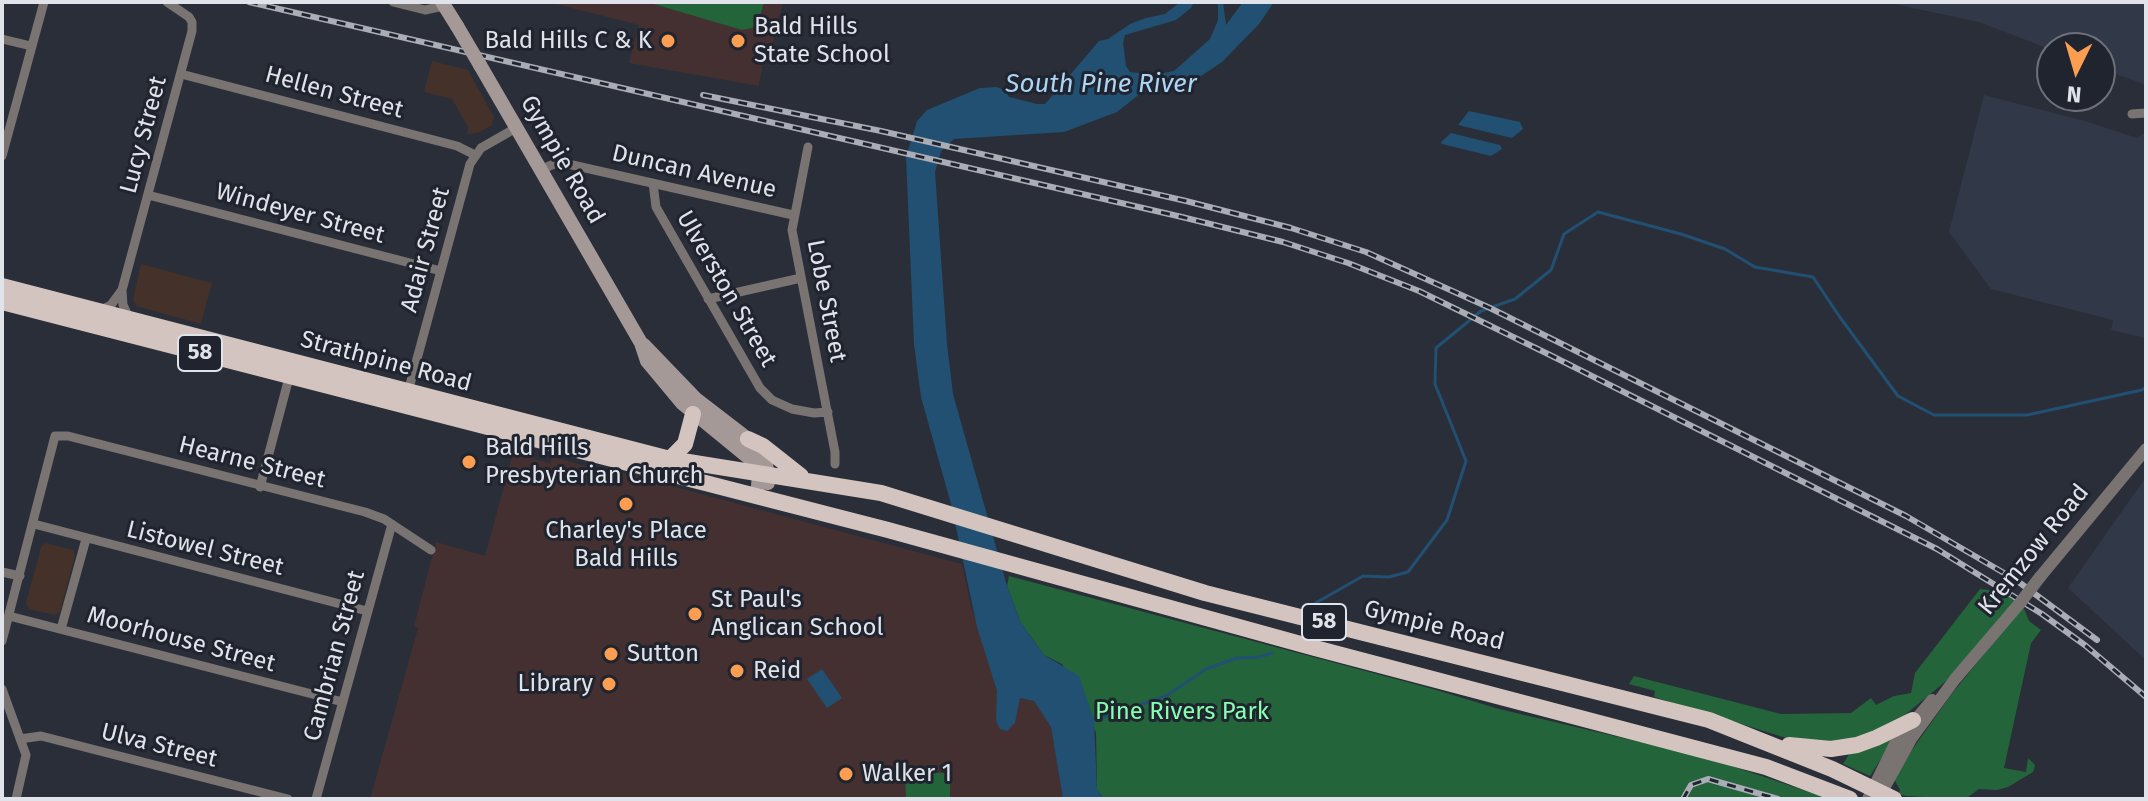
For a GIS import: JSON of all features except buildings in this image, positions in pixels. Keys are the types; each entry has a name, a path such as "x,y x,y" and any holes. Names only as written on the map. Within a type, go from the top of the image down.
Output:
{"highway":[{"name":"Strathpine Road","path":"2,286 130,320 291,369"},
{"name":"Strathpine Road","path":"2,302 291,369 761,498"},
{"name":"Strathpine Road","path":"406,399 670,459 764,475"},
{"path":"670,459 685,444 693,414"},
{"path":"748,439 763,446 785,466 806,479"},
{"name":"Gympie Road","path":"764,475 806,479 896,497 1205,593 1709,720 1773,745 1879,795"},
{"name":"58","path":"761,498 1766,767 1850,799"},
{"path":"1773,745 1815,749 1846,747 1876,738 1913,720"}],"main road":[{"name":"Gympie Road","path":"443,4 641,343 647,361 693,414 748,456 764,475"},
{"name":"Gympie Road","path":"641,343 696,399 748,439 765,460 764,475"},
{"path":"761,498 764,475"}],"street":[{"path":"2,156 44,2"},
{"name":"Lucy Street","path":"122,290 181,74 192,22 183,11 167,2"},
{"path":"393,2 430,10 443,4"},
{"path":"406,5 418,2"},
{"path":"2,39 31,46"},
{"name":"Hellen Street","path":"181,74 449,143 475,155"},
{"path":"2132,114 2146,113"},
{"path":"475,155 486,144 516,128"},
{"name":"Lobe Street","path":"808,147 793,215 793,239 828,412 835,464"},
{"name":"Adair Street","path":"406,399 475,155"},
{"name":"Duncan Avenue","path":"540,170 554,164 564,164 793,215"},
{"name":"Ulverston Street","path":"653,183 656,207 764,394 792,409 828,412"},
{"name":"Windeyer Street","path":"148,195 441,271"},
{"path":"708,299 801,278"},
{"path":"97,312 111,305 122,290"},
{"path":"122,290 123,305 130,320"},
{"path":"260,487 291,369"},
{"name":"Hearne Street","path":"34,524 55,436 68,436 365,512 392,524 431,550"},
{"name":"Kremzow Road","path":"1879,795 1900,756 1955,679 2146,449"},
{"path":"2,641 34,524"},
{"name":"Listowel Street","path":"34,524 367,611"},
{"name":"Cambrian Street","path":"316,799 392,524"},
{"path":"61,629 86,539"},
{"path":"2,572 20,576"},
{"name":"Moorhouse Street","path":"9,616 343,702"},
{"name":"Kremzow Road","path":"1879,795 1895,744 1913,720 1955,679"},
{"path":"2,689 26,761 16,799"},
{"name":"Ulva Street","path":"20,739 41,736 288,799"}],"shaded area":[{"path":"548,2 783,2 769,58 764,57 759,86 629,63 639,25"},
{"path":"2146,2 2146,85 2116,74 2116,32 2036,32 2036,44 1979,22 1894,4"},
{"path":"432,61 468,70 494,117 492,125 478,133 467,134 468,127 452,99 424,92"},
{"path":"1984,95 2137,138 2146,132 2146,338 2111,330 2113,320 1991,289 1949,232"},
{"path":"141,264 212,283 201,324 136,306 133,299"},
{"name":"St Paul's Anglican School","path":"515,446 535,452 534,459 550,463 553,457 607,472 619,472 962,564 997,691 997,701 1015,723 1020,698 1034,701 1039,707 1051,727 1063,799 370,799 418,628 414,626 436,542 485,556"},
{"path":"2146,477 2146,660 2068,588"},
{"path":"45,543 73,550 75,555 60,612 54,615 29,609 26,603 41,547"}],"green space":[{"path":"647,2 764,2 758,23 742,30"},
{"name":"Pine Rivers Park","path":"1009,576 1499,709 1708,758 1830,799 1104,799 1097,790 1096,733 1062,664 1044,655 1021,623 1007,586"},
{"path":"1980,589 1999,591 2015,601 1945,682 1895,723 1854,741 1796,741 1654,697 1655,691 1629,684 1634,676 1781,714 1851,713 1871,698 1876,705 1894,696 1911,693 1915,673"},
{"path":"2023,606 2029,621 2041,630 2031,643 2004,768 2026,772 2028,758 2035,765 2033,772 2008,787 1979,789 1961,799 1899,794 1894,779 1897,771 1951,695"},
{"path":"1895,737 1870,776 1843,764 1851,751"},
{"path":"905,773 950,773 950,799 906,799"}],"water":[{"name":"South Pine River","path":"1180,2 1194,2 1176,20 1125,35 1126,66 1130,72 1154,75 1174,71 1210,39 1218,20 1218,2 1223,2 1226,25 1243,2 1274,2 1259,24 1222,62 1189,84 1141,93 1117,112 1064,132 954,139 941,151 935,172 953,394 1007,586 1021,623 1044,655 1079,676 1094,720 1097,790 1104,799 1063,799 1051,727 1034,701 1020,698 1015,723 1007,731 1000,729 996,721 997,691 977,627 951,504 921,397 914,344 906,157 917,121 927,110 980,88 997,87 1006,91 1009,97 1045,104 1099,41 1108,39 1130,24 1165,14"},
{"path":"1469,111 1520,122 1523,129 1512,138 1458,125"},
{"path":"1451,133 1500,145 1502,149 1491,156 1442,144"},
{"path":"822,669 842,698 827,708 807,679"}],"waterway":[{"path":"1305,609 1363,576 1389,577 1408,572 1447,520 1466,461 1435,384 1436,348 1481,311 1515,299 1551,270 1564,234 1598,212 1725,249 1755,267 1813,277 1898,396 1934,415 2027,415 2146,387"},
{"path":"1091,721 1166,696 1206,669 1237,658 1272,653"}],"railway":[{"path":"249,2 1182,217 1283,242 1348,263 1419,291 1937,549 2042,614 2086,646 2146,697"},
{"path":"703,95 881,131 1186,201 1291,228 1366,252 1490,308 1906,516 2016,580 2097,640"},
{"path":"1683,799 1691,785 1708,779 1778,799"}],"place":[{"name":"Bald Hills C & K","path":"668,41"},
{"name":"Bald Hills State School","path":"738,41"},
{"name":"Bald Hills Presbyterian Church","path":"469,462"},
{"name":"Charley's Place Bald Hills","path":"626,504"},
{"name":"St Paul's Anglican School","path":"695,614"},
{"name":"Sutton","path":"611,654"},
{"name":"Reid","path":"737,671"},
{"name":"Library","path":"609,684"},
{"name":"Walker 1","path":"846,774"}]}
